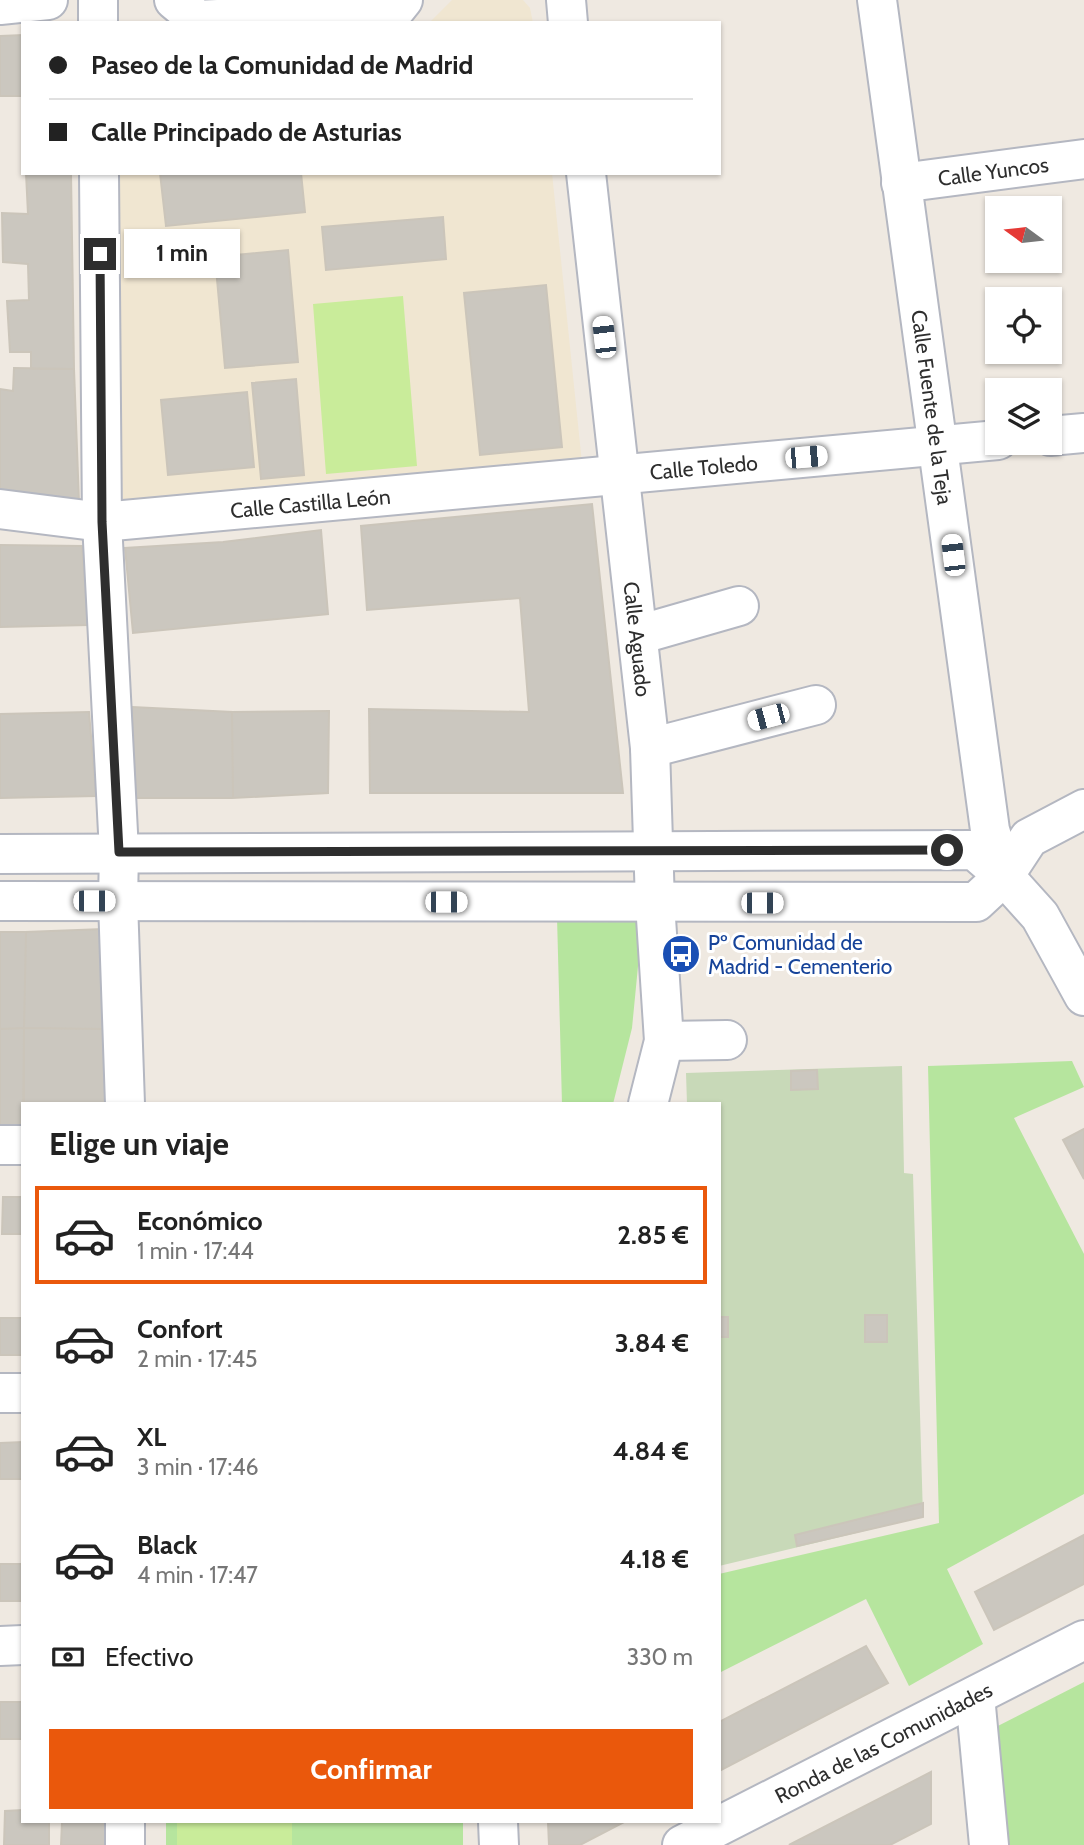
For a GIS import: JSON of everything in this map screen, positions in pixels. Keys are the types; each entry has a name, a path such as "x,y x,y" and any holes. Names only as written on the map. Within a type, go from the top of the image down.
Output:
{"street":[{"path":"0,5 48,0"},
{"path":"98,0 98,21"},
{"path":"174,0 198,20 395,10 403,0"},
{"path":"566,0 568,21"},
{"name":"Calle Fuente de la Teja","path":"877,0 990,830 1004,876 1040,916 1084,996"},
{"name":"Calle Yuncos","path":"901,183 1084,159"},
{"path":"99,175 102,522 119,852 118,901 125,1102"},
{"name":"Calle Aguado","path":"586,175 650,748 655,903 664,1041 649,1102"},
{"path":"1062,435 1084,433"},
{"name":"Calle Toledo","path":"620,474 985,441"},
{"name":"Calle Castilla León","path":"0,509 102,522 620,474"},
{"path":"638,635 738,606"},
{"path":"650,748 816,705"},
{"path":"0,901 976,902 1004,876 1029,838 1084,809"},
{"path":"0,854 974,850 1004,876"},
{"path":"664,1041 727,1040"},
{"path":"0,1145 21,1144"},
{"path":"0,1393 21,1393"},
{"name":"Ronda de las Comunidades","path":"681,1845 1084,1640"},
{"path":"0,1646 21,1645"},
{"path":"975,1696 989,1845"},
{"path":"125,1823 125,1845"},
{"path":"499,1823 499,1845"}],"shaded area":[{"path":"452,0 523,0 530,8 533,21 431,21"},
{"path":"114,175 552,175 582,463 123,509"}],"green space":[{"path":"403,296 417,466 326,474 313,304"},
{"path":"643,915 632,1028 614,1102 562,1102 557,917"},
{"path":"1072,1061 1084,1087 1014,1118 1084,1254 1084,1494 947,1569 983,1644 909,1686 866,1599 721,1672 721,1574 939,1523 928,1066"},
{"path":"902,1066 904,1173 913,1174 923,1517 721,1566 721,1102 687,1102 686,1073"},
{"path":"1084,1682 1084,1845 997,1845 988,1731"},
{"path":"166,1823 463,1823 463,1845 166,1845"},
{"path":"177,1823 292,1823 292,1845 177,1845"}],"building":[{"path":"21,35 21,96 0,96 0,36"},
{"path":"26,175 71,175 74,369 31,369 31,352 10,352 7,301 29,300 28,264 3,262 2,213 28,214"},
{"path":"160,175 301,175 305,212 166,226"},
{"path":"443,217 446,259 326,270 322,227"},
{"path":"288,250 298,362 225,368 215,257"},
{"path":"546,285 562,447 480,455 464,293"},
{"path":"14,368 74,369 79,502 0,490 0,389 13,391"},
{"path":"296,379 304,475 261,479 252,383"},
{"path":"247,392 254,467 168,475 161,400"},
{"path":"592,504 623,793 370,793 369,709 529,712 520,598 367,610 361,526"},
{"path":"321,530 328,614 133,633 125,548 223,542"},
{"path":"0,545 82,546 88,625 0,627"},
{"path":"132,707 232,712 233,798 136,798"},
{"path":"329,711 328,793 233,798 232,712"},
{"path":"89,712 96,796 0,798 0,714"},
{"path":"103,929 104,1029 24,1028 26,932"},
{"path":"0,932 26,932 24,1028 0,1029"},
{"path":"24,1028 104,1029 108,1102 24,1102"},
{"path":"24,1028 21,1126 0,1127 0,1029"},
{"path":"817,1070 818,1089 791,1090 791,1071"},
{"path":"1084,1129 1084,1179 1063,1140"},
{"path":"3,1197 21,1197 21,1234 2,1234"},
{"path":"865,1315 887,1315 887,1342 865,1342"},
{"path":"721,1317 728,1317 728,1337 721,1337"},
{"path":"0,1318 21,1318 21,1355 0,1355"},
{"path":"21,1442 21,1479 0,1479 0,1443"},
{"path":"923,1503 923,1517 797,1546 795,1535"},
{"path":"1084,1535 1084,1584 994,1630 975,1592"},
{"path":"0,1564 21,1564 21,1601 0,1601"},
{"path":"866,1646 888,1683 721,1770 721,1721"},
{"path":"0,1702 21,1702 21,1739 0,1739"},
{"path":"931,1772 931,1824 890,1845 789,1845"},
{"path":"21,1810 21,1823 49,1823 49,1845 4,1845 5,1811"},
{"path":"62,1823 106,1823 106,1845 61,1845"},
{"path":"548,1823 622,1823 580,1845 549,1845"}],"place":[{"name":"Pº Comunidad de Madrid - Cementerio","path":"681,954"}],"route":[{"path":"100,254 102,522 119,852 947,850"}]}
